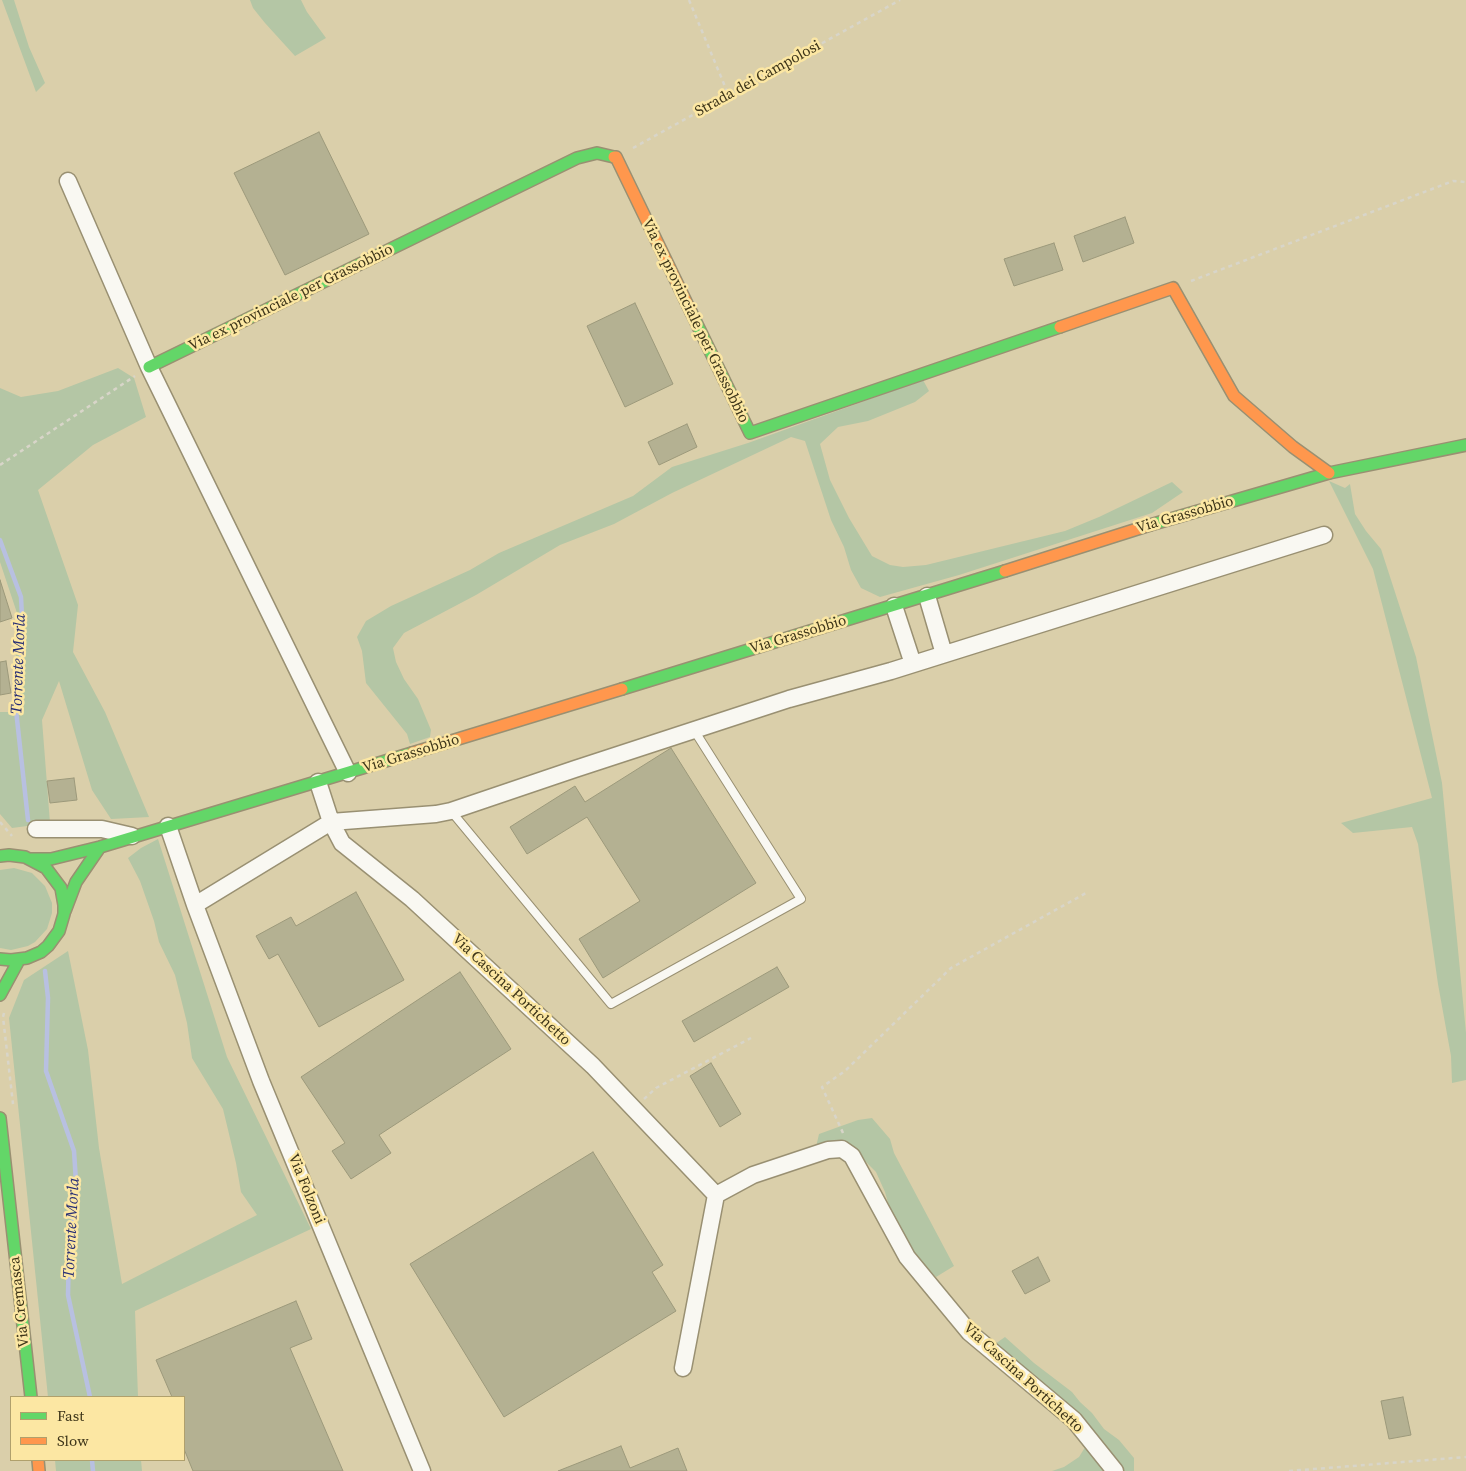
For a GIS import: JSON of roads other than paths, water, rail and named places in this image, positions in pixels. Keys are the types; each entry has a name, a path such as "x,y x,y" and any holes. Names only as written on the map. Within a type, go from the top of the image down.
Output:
{"street":[{"name":"Via ex provinciale per Grassobbio","path":"148,368 577,158 597,153 616,157 750,433 1173,288 1234,396 1293,448 1329,473"},
{"path":"68,182 148,368 348,773"},
{"name":"Via Grassobbio","path":"31,859 51,859 100,847 318,782 927,596 1131,530 1329,473 1466,445"},
{"path":"195,905 330,822 436,814 451,811 789,699 913,664 1324,535"},
{"path":"927,596 944,654"},
{"path":"894,606 913,664"},
{"name":"Via Cascina Portichetto","path":"318,782 330,822 342,843 412,899 594,1066 716,1195 753,1175 828,1150 842,1149 852,1156 906,1257 963,1325 1074,1420 1114,1471"},
{"name":"Via Folzoni","path":"168,826 195,905 262,1081 422,1471"},
{"name":"Via Grassobbio","path":"36,829 102,829 132,836"},
{"path":"0,846 18,856"},
{"path":"0,958 19,960 34,955 48,946 59,931 76,882 100,847"},
{"path":"0,856 18,856 31,859 46,868 57,881 63,897 64,914"},
{"path":"0,996 19,960"},
{"name":"Via Cremasca","path":"0,1118 31,1396"},
{"path":"683,1368 716,1195"}],"lane":[{"path":"451,811 612,1004 801,899 694,730"}],"waterway":[{"name":"Torrente Morla","path":"0,540 21,597 23,637 16,710 28,820"},
{"name":"Torrente Morla","path":"45,971 48,998 46,1071 74,1151 77,1197 69,1250 68,1295 90,1396"},
{"name":"Torrente Morla","path":"92,1461 93,1471"}]}
